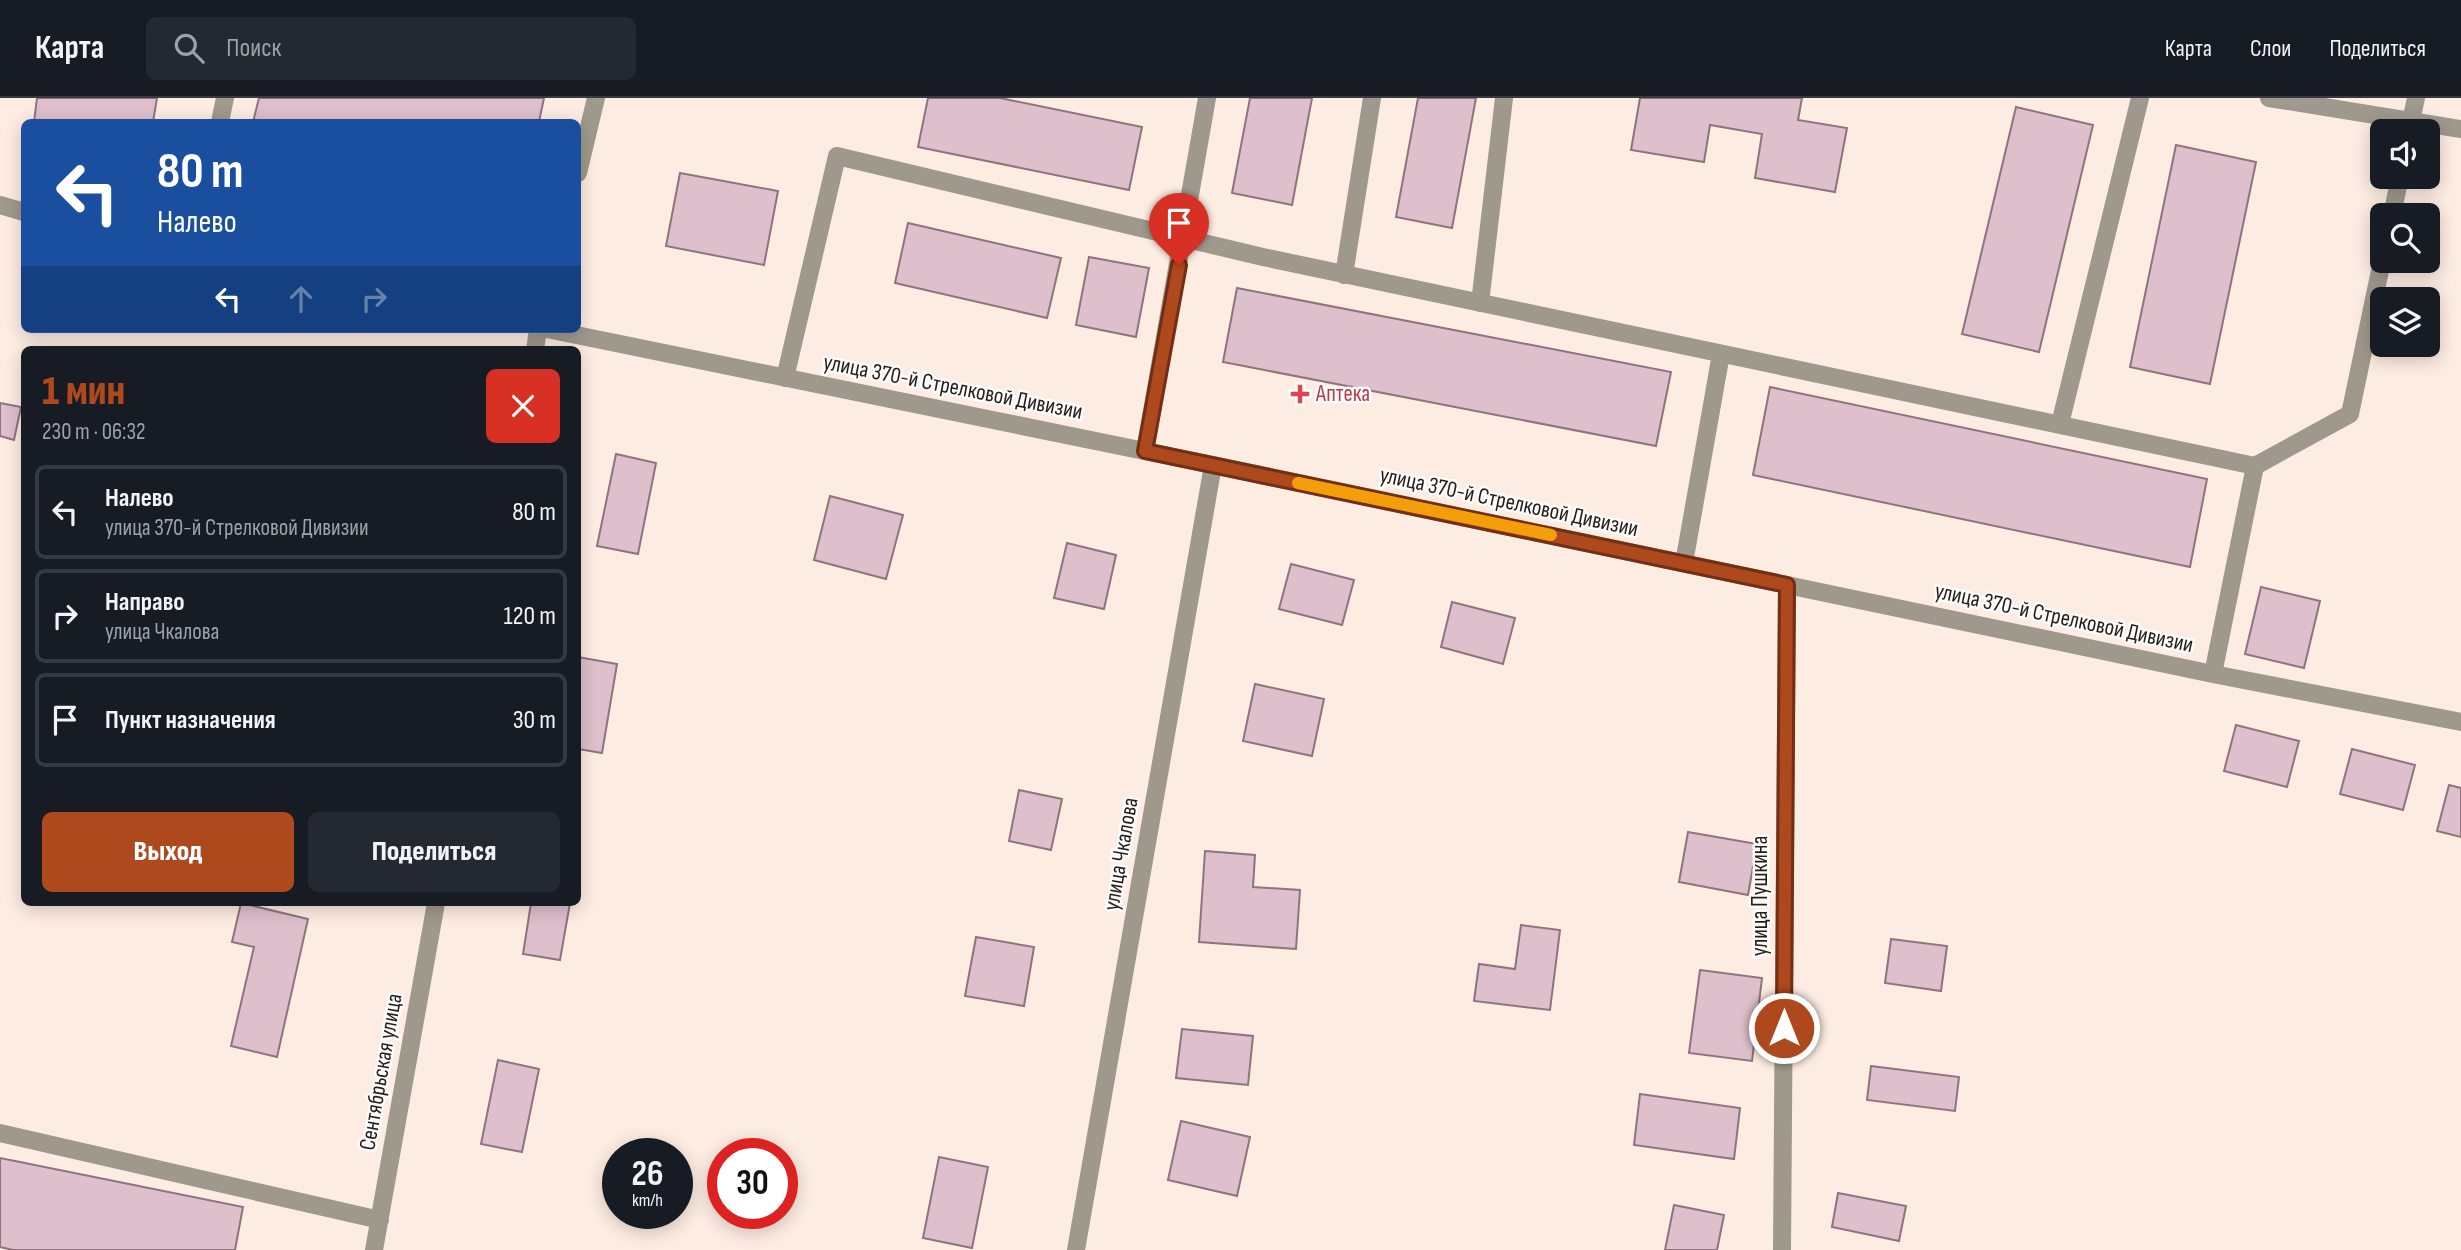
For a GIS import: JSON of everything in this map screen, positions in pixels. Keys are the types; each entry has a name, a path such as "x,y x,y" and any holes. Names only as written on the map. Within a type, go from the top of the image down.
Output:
{"street":[{"path":"221,119 225,98"},
{"path":"581,160 596,98"},
{"path":"1145,451 1207,98"},
{"path":"1344,275 1372,98"},
{"path":"1479,303 1504,98"},
{"path":"2060,424 2140,98"},
{"path":"2269,98 2375,119"},
{"path":"2412,119 2416,98"},
{"path":"2440,128 2461,129"},
{"path":"785,378 836,156 1344,275 2255,466 2350,414 2379,273"},
{"path":"0,205 21,211"},
{"name":"улица 370-й Стрелковой Дивизии","path":"566,333 2213,674 2461,722"},
{"path":"1684,563 1721,354"},
{"name":"улица Чкалова","path":"1076,1250 1213,465"},
{"path":"2213,674 2255,466"},
{"name":"улица Пушкина","path":"1782,1250 1787,585"},
{"name":"Сентябрьская улица","path":"374,1250 435,906"},
{"path":"0,1133 380,1220"}],"building":[{"path":"37,98 157,98 154,119 34,119"},
{"path":"259,98 544,98 540,119 254,119"},
{"path":"928,98 1000,98 1142,127 1129,190 918,147"},
{"path":"1250,98 1312,98 1292,205 1232,193"},
{"path":"1418,98 1476,98 1452,228 1396,217"},
{"path":"1640,98 1802,98 1798,120 1847,128 1835,192 1755,178 1762,134 1710,125 1704,162 1631,150"},
{"path":"2016,107 2093,125 2039,352 1962,334"},
{"path":"2176,145 2256,162 2210,384 2130,367"},
{"path":"680,173 778,191 764,265 666,246"},
{"path":"908,223 1061,258 1047,318 895,283"},
{"path":"1089,257 1149,268 1136,337 1076,325"},
{"path":"1237,288 1671,372 1656,446 1223,362"},
{"path":"1770,387 2207,479 2190,567 1753,475"},
{"path":"0,403 21,407 14,440 0,436"},
{"path":"616,454 656,463 638,554 597,546"},
{"path":"830,496 903,515 886,579 814,560"},
{"path":"1067,543 1116,555 1104,609 1054,598"},
{"path":"1291,564 1354,580 1342,625 1279,609"},
{"path":"2261,587 2320,601 2304,668 2245,654"},
{"path":"1452,602 1515,618 1503,664 1441,647"},
{"path":"581,658 617,664 602,753 581,750"},
{"path":"1255,684 1324,699 1312,756 1243,741"},
{"path":"2236,725 2299,741 2287,787 2224,771"},
{"path":"2352,749 2415,765 2403,810 2340,794"},
{"path":"2449,785 2461,788 2461,837 2437,831"},
{"path":"1019,790 1062,799 1051,850 1009,841"},
{"path":"1688,832 1757,844 1748,895 1679,882"},
{"path":"1205,851 1255,855 1253,887 1300,890 1296,949 1199,942"},
{"path":"240,906 254,906 308,919 277,1057 231,1046 254,947 232,942"},
{"path":"531,906 569,906 560,960 523,954"},
{"path":"1521,925 1560,930 1550,1010 1474,1001 1479,964 1515,969"},
{"path":"976,937 1034,947 1024,1006 965,996"},
{"path":"1891,939 1947,946 1941,991 1885,983"},
{"path":"1700,970 1762,978 1752,1061 1689,1053"},
{"path":"1182,1029 1253,1036 1248,1085 1176,1078"},
{"path":"498,1060 539,1069 522,1152 481,1144"},
{"path":"1871,1066 1959,1077 1955,1111 1867,1100"},
{"path":"1640,1094 1740,1108 1734,1159 1634,1145"},
{"path":"1181,1121 1250,1137 1237,1196 1168,1180"},
{"path":"939,1157 988,1167 972,1248 923,1238"},
{"path":"0,1158 243,1207 235,1250 13,1250 0,1247"},
{"path":"1838,1193 1906,1206 1899,1241 1832,1227"},
{"path":"1674,1205 1724,1215 1717,1250 1665,1250"}],"slow traffic":[{"path":"1298,483 1551,535"}],"place":[{"name":"Аптека","path":"1300,394"}],"route":[{"path":"1179,265 1145,451 1787,585 1784,1028"}]}
